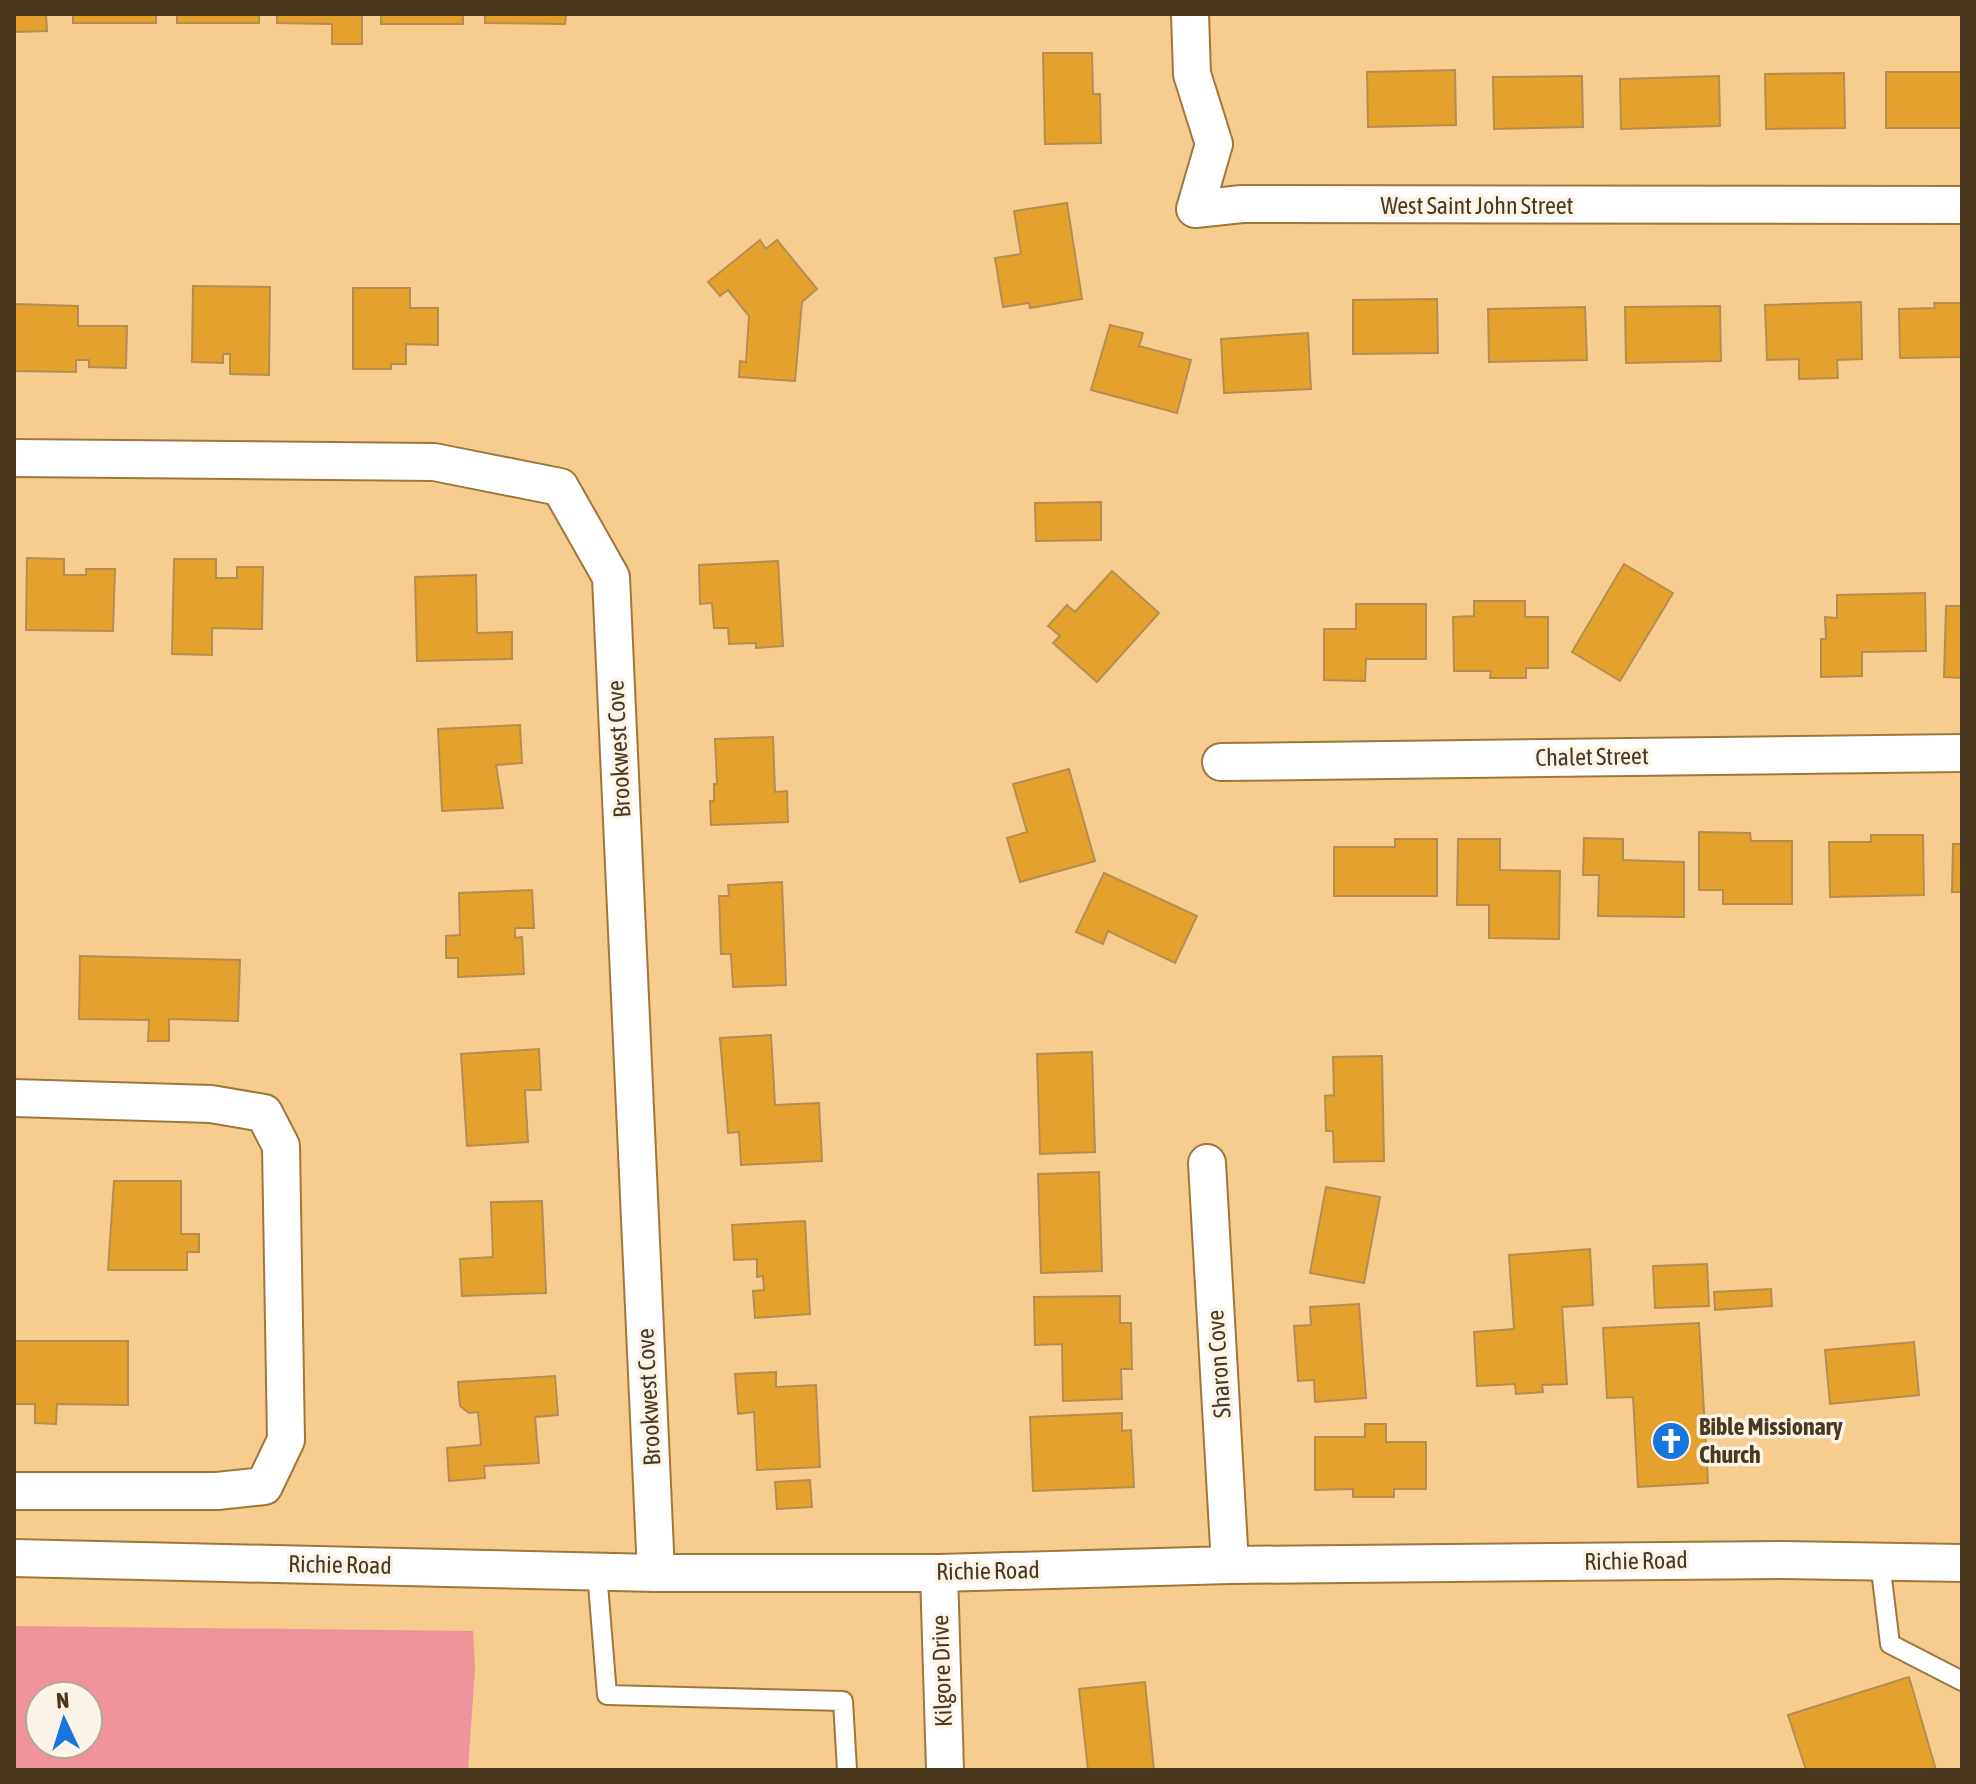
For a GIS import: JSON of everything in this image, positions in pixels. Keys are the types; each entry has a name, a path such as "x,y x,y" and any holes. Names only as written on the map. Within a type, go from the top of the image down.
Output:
{"street":[{"name":"West Saint John Street","path":"1190,14 1192,74 1214,144 1195,209 1242,204 1962,205"},
{"name":"Brookwest Cove","path":"14,458 434,462 560,487 611,577 656,1573"},
{"name":"Chalet Street","path":"1221,762 1962,753"},
{"path":"14,1098 211,1104 264,1113 281,1146 286,1440 264,1486 217,1491 14,1491"},
{"name":"Sharon Cove","path":"1207,1163 1230,1565"},
{"name":"Richie Road","path":"14,1558 656,1573 939,1573 1230,1565 1962,1563"},
{"name":"Kilgore Drive","path":"939,1573 945,1770"}],"lane":[{"path":"1880,1562 1890,1644 1962,1681"},
{"path":"597,1572 607,1695 843,1701 847,1770"}],"shaded area":[{"path":"14,1626 473,1631 475,1669 468,1770 14,1770"}],"building":[{"path":"14,14 46,14 47,31 14,32"},
{"path":"73,14 156,14 156,23 73,23"},
{"path":"177,14 259,14 259,23 177,23"},
{"path":"277,14 362,14 362,44 332,44 332,24 277,23"},
{"path":"381,14 463,14 463,24 381,24"},
{"path":"485,14 566,14 565,24 485,23"},
{"path":"1043,53 1092,53 1093,94 1100,94 1101,143 1045,144"},
{"path":"1455,70 1456,125 1368,127 1367,72"},
{"path":"1886,72 1962,72 1962,128 1886,128"},
{"path":"1844,73 1845,128 1766,129 1765,74"},
{"path":"1582,76 1583,127 1494,129 1493,77"},
{"path":"1719,76 1720,126 1621,129 1620,79"},
{"path":"1067,203 1082,299 1030,308 1029,303 1003,307 995,258 1021,254 1014,211"},
{"path":"760,240 766,249 777,240 817,289 802,302 795,381 739,377 740,361 746,362 749,316 728,290 720,296 708,282"},
{"path":"193,286 270,287 269,375 230,374 230,354 223,354 223,363 192,362"},
{"path":"353,288 410,288 410,308 438,308 438,345 406,344 406,364 391,364 391,369 353,369"},
{"path":"1437,299 1438,353 1353,354 1353,300"},
{"path":"1861,302 1862,359 1837,360 1838,378 1799,379 1799,359 1767,360 1765,305"},
{"path":"1934,303 1962,303 1962,357 1900,358 1899,309 1935,308"},
{"path":"14,304 78,306 78,326 127,326 126,368 89,367 89,360 76,360 76,372 14,371"},
{"path":"1720,306 1721,361 1626,363 1625,307"},
{"path":"1585,307 1587,360 1489,362 1488,309"},
{"path":"1110,325 1143,333 1139,346 1191,360 1177,413 1091,390"},
{"path":"1308,333 1311,389 1224,393 1221,339"},
{"path":"1101,502 1101,540 1036,541 1035,503"},
{"path":"27,558 64,559 64,575 86,575 86,569 115,569 113,631 26,630"},
{"path":"174,559 216,559 216,578 237,578 237,567 263,567 262,629 212,628 212,655 172,654"},
{"path":"778,561 783,646 756,648 756,643 729,644 728,628 714,628 712,603 700,604 699,565"},
{"path":"1624,564 1673,593 1620,681 1572,652"},
{"path":"1112,571 1159,613 1097,682 1053,643 1060,636 1048,626 1067,605 1075,612"},
{"path":"476,575 477,633 512,632 512,659 417,661 415,577"},
{"path":"1925,593 1926,651 1862,652 1862,676 1821,677 1821,639 1826,639 1825,617 1837,618 1837,595"},
{"path":"1474,601 1525,601 1525,617 1548,617 1548,668 1526,668 1526,678 1490,678 1491,671 1454,671 1453,617 1474,616"},
{"path":"1356,604 1426,604 1426,659 1366,659 1365,681 1324,680 1324,629 1356,629"},
{"path":"1946,606 1962,606 1962,678 1944,677"},
{"path":"520,725 522,763 496,765 503,808 442,811 438,729"},
{"path":"773,737 775,792 787,791 788,822 711,825 710,801 714,801 714,784 717,784 715,739"},
{"path":"1069,769 1095,861 1020,882 1007,838 1027,832 1013,784"},
{"path":"1699,832 1750,833 1751,841 1792,841 1792,904 1723,904 1723,890 1699,890"},
{"path":"1871,835 1923,835 1924,895 1830,897 1829,842 1871,842"},
{"path":"1584,838 1623,839 1623,860 1684,862 1684,917 1598,916 1599,875 1583,875"},
{"path":"1395,839 1437,839 1437,896 1334,896 1334,847 1395,847"},
{"path":"1458,839 1500,839 1500,870 1560,871 1559,939 1489,938 1489,905 1457,905"},
{"path":"1953,844 1962,844 1962,892 1952,892"},
{"path":"1104,873 1197,916 1175,963 1108,931 1103,944 1076,932"},
{"path":"782,882 786,985 733,987 731,954 721,954 719,896 729,896 728,885"},
{"path":"532,890 534,928 515,928 515,938 522,937 524,974 458,977 458,958 446,958 446,936 460,935 459,893"},
{"path":"80,956 240,960 238,1021 169,1019 169,1041 148,1041 149,1020 79,1019"},
{"path":"771,1035 775,1105 819,1103 822,1161 741,1165 739,1132 728,1133 720,1038"},
{"path":"539,1049 541,1090 525,1090 528,1142 467,1146 461,1054"},
{"path":"1092,1052 1095,1152 1040,1154 1037,1054"},
{"path":"1382,1056 1384,1161 1334,1162 1333,1131 1326,1131 1325,1096 1334,1095 1333,1057"},
{"path":"1099,1172 1102,1271 1041,1273 1038,1174"},
{"path":"114,1181 181,1181 181,1234 199,1234 199,1252 187,1252 187,1270 108,1270"},
{"path":"1326,1187 1380,1197 1364,1283 1310,1273"},
{"path":"542,1201 546,1293 462,1296 460,1259 493,1257 491,1202"},
{"path":"805,1221 810,1314 755,1318 753,1291 764,1290 763,1276 757,1277 757,1259 734,1260 732,1225"},
{"path":"1590,1249 1593,1305 1562,1307 1567,1384 1542,1385 1543,1392 1516,1394 1515,1384 1477,1386 1474,1332 1514,1329 1509,1255"},
{"path":"1707,1264 1709,1306 1655,1308 1653,1266"},
{"path":"1771,1289 1772,1306 1715,1310 1714,1292"},
{"path":"1120,1296 1120,1323 1131,1323 1132,1369 1121,1369 1122,1399 1063,1401 1062,1344 1035,1345 1034,1297"},
{"path":"1359,1304 1366,1398 1315,1402 1314,1380 1298,1381 1294,1326 1311,1325 1310,1307"},
{"name":"Bible Missionary Church","path":"1699,1323 1708,1483 1638,1487 1633,1397 1607,1398 1603,1328"},
{"path":"14,1341 128,1341 128,1405 57,1404 56,1424 35,1423 35,1404 14,1404"},
{"path":"1914,1342 1919,1395 1830,1404 1825,1350"},
{"path":"776,1372 776,1387 816,1385 820,1467 757,1470 754,1412 738,1414 735,1374"},
{"path":"555,1376 558,1415 535,1417 539,1463 484,1466 485,1478 449,1481 447,1448 481,1445 478,1412 469,1413 460,1406 458,1382"},
{"path":"1122,1413 1122,1431 1131,1430 1134,1487 1033,1491 1030,1417"},
{"path":"1365,1424 1386,1424 1386,1442 1426,1442 1426,1489 1394,1489 1394,1497 1353,1497 1353,1489 1315,1490 1315,1437 1365,1437"},
{"path":"810,1480 812,1507 777,1509 775,1482"},
{"path":"1909,1677 1936,1770 1806,1770 1788,1715"},
{"path":"1145,1682 1154,1770 1088,1770 1079,1689"}],"place":[{"name":"Bible Missionary Church","path":"1671,1441"}]}
